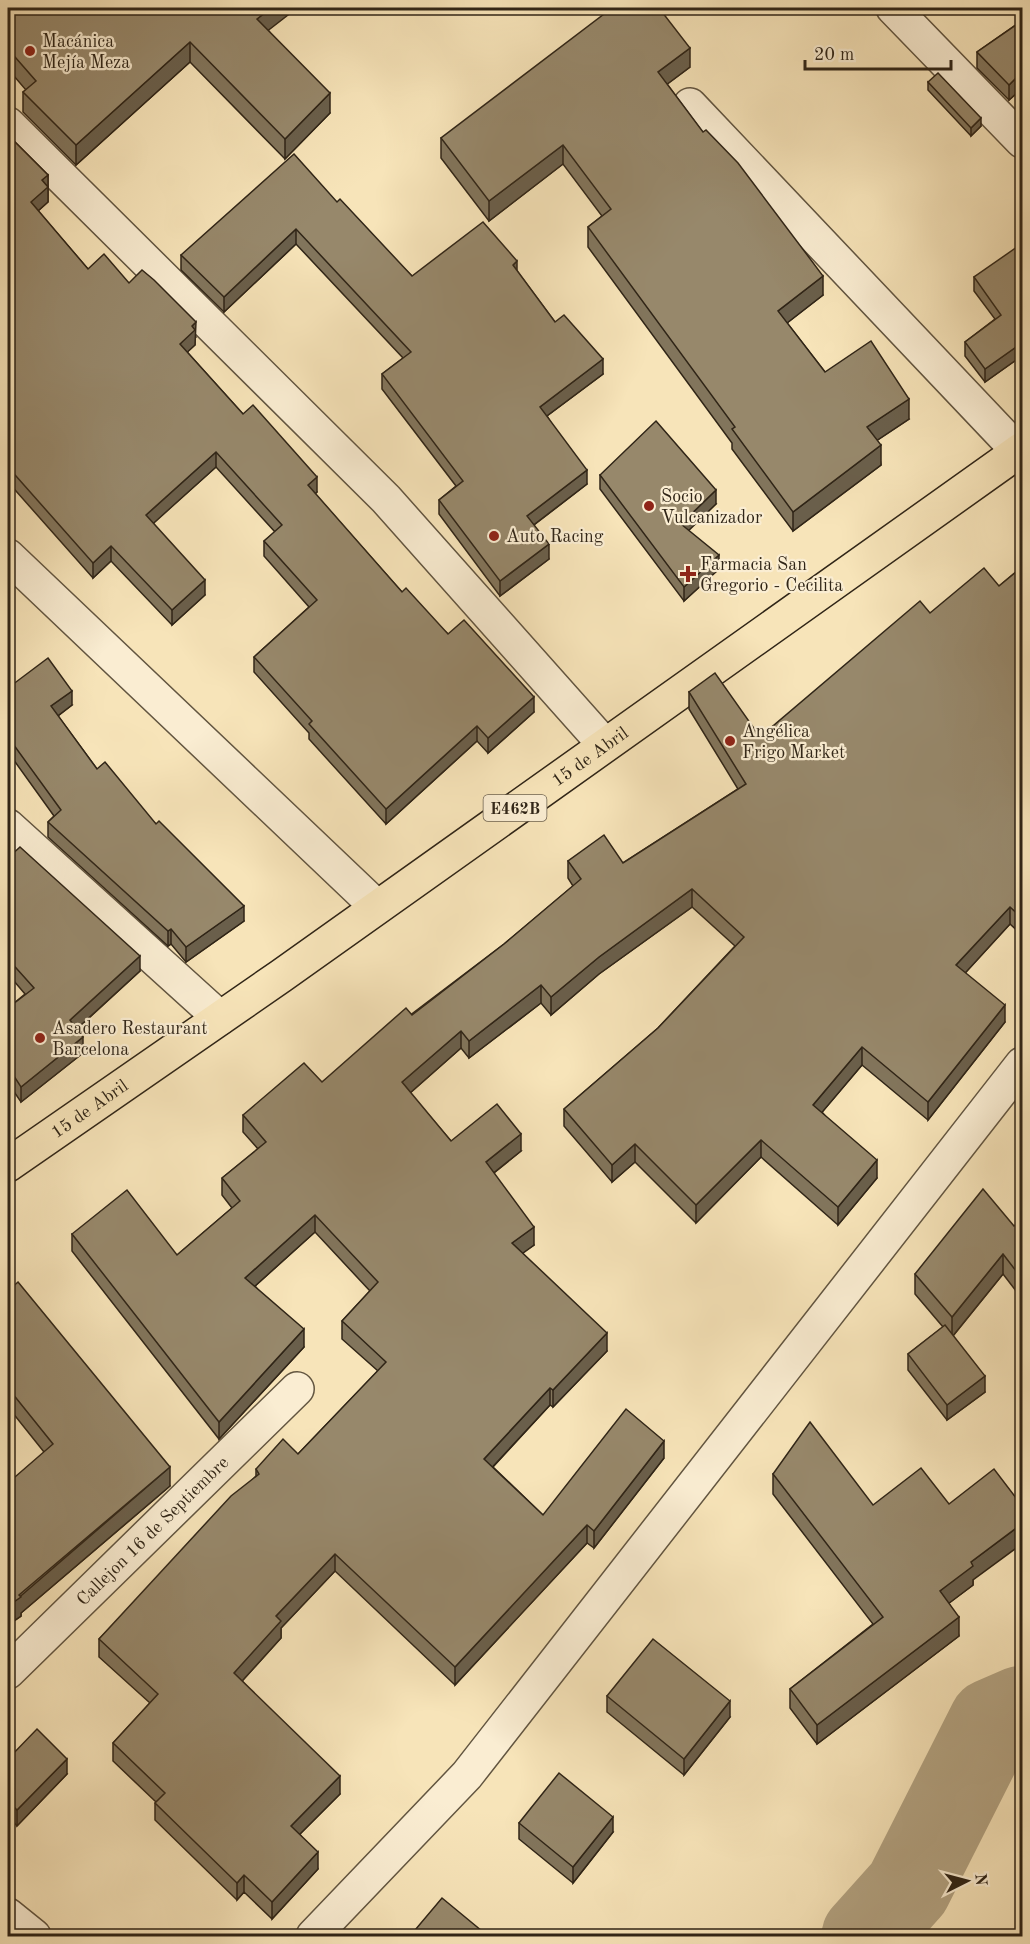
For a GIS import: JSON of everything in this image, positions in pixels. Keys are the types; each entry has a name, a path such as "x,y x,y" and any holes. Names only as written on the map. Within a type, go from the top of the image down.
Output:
{"main road":[{"name":"15 de Abril","path":"8,1165 220,1018 1021,450"}],"street":[{"path":"894,8 1023,141"},
{"path":"690,105 1021,450"},
{"path":"8,123 386,499 604,744"},
{"path":"8,556 377,907"},
{"path":"8,826 220,1018"},
{"path":"313,1936 467,1774 1023,1064"},
{"name":"Callejon 16 de Septiembre","path":"8,1672 297,1389"},
{"path":"8,1915 34,1936"}],"building":[{"path":"8,8 271,8 257,19 330,93 285,139 190,42 76,145 23,92 36,81 8,49"},
{"path":"612,8 659,8 690,48 658,72 703,132 706,130 738,163 823,276 778,311 825,372 871,341 909,399 867,427 881,445 793,512 732,429 735,427 588,227 611,209 563,145 489,201 441,138"},
{"path":"1023,20 1023,79 1019,75 1009,85 977,52"},
{"path":"938,73 981,118 971,128 928,82"},
{"path":"8,135 48,175 42,180 48,187 31,202 88,269 104,254 129,283 142,270 154,280 196,322 192,326 195,330 180,344 243,414 253,405 317,477 308,485 402,592 406,588 448,634 464,620 534,697 488,738 477,726 386,809 309,724 312,721 254,657 317,600 264,541 282,525 216,452 146,515 205,580 172,610 111,546 93,563 8,467"},
{"path":"294,154 337,202 340,199 412,276 483,222 517,261 513,265 555,322 564,315 603,359 540,407 587,470 527,516 549,544 500,581 439,500 463,481 382,374 411,352 296,229 224,297 181,255"},
{"path":"1017,247 1023,254 1023,342 985,369 965,342 1001,315 974,277"},
{"path":"656,421 716,490 681,524 719,555 684,587 600,475"},
{"path":"1023,566 1023,919 1010,907 956,965 1005,1005 928,1102 862,1047 813,1105 877,1160 838,1207 761,1140 696,1205 635,1144 612,1165 564,1109 658,1028 744,937 692,889 599,957 551,997 541,985 469,1041 461,1031 402,1082 451,1141 497,1104 521,1134 486,1162 534,1227 512,1243 607,1333 553,1390 550,1388 484,1459 543,1515 626,1409 664,1441 594,1531 587,1525 455,1667 335,1554 276,1616 281,1621 234,1673 340,1776 291,1826 318,1852 272,1902 244,1875 237,1883 155,1803 165,1793 113,1743 158,1694 99,1639 231,1496 259,1474 256,1469 283,1439 298,1454 386,1362 342,1321 378,1282 315,1215 245,1278 304,1329 219,1422 72,1234 127,1190 177,1255 240,1201 222,1178 266,1142 243,1115 304,1063 322,1082 406,1008 412,1015 504,944 581,879 568,861 604,835 623,863 746,784 689,692 715,673 760,737 920,601 930,613 984,568 999,586"},
{"path":"48,658 72,691 51,706 97,769 105,762 156,824 159,821 244,906 186,947 171,929 168,931 48,822 61,810 8,737 8,688"},
{"path":"20,847 140,956 70,1020 83,1037 21,1087 8,1067 8,1008 34,988 8,959 8,858"},
{"path":"983,1189 1014,1226 1023,1220 1023,1280 1003,1254 952,1317 915,1274"},
{"path":"18,1282 170,1467 8,1606 8,1483 53,1444 8,1388 8,1291"},
{"path":"945,1325 985,1376 947,1405 908,1354"},
{"path":"810,1422 873,1505 921,1468 949,1504 994,1469 1023,1507 1023,1523 971,1562 973,1566 940,1591 959,1617 817,1725 790,1689 883,1617 773,1474"},
{"path":"653,1639 730,1701 684,1759 607,1696"},
{"path":"37,1729 67,1759 17,1810 8,1801 8,1759"},
{"path":"559,1773 613,1817 573,1867 519,1823"},
{"path":"442,1898 488,1936 410,1936"}],"waterway":[{"path":"865,1936 908,1888 992,1722 1022,1709"}],"place":[{"name":"Macánica Mejía Meza","path":"30,51"},
{"name":"Socio Vulcanizador","path":"649,506"},
{"name":"Auto Racing","path":"494,536"},
{"name":"Farmacia San Gregorio - Cecilita","path":"688,574"},
{"name":"Angélica Frigo Market","path":"730,741"},
{"name":"Asadero Restaurant Barcelona","path":"40,1038"}]}
